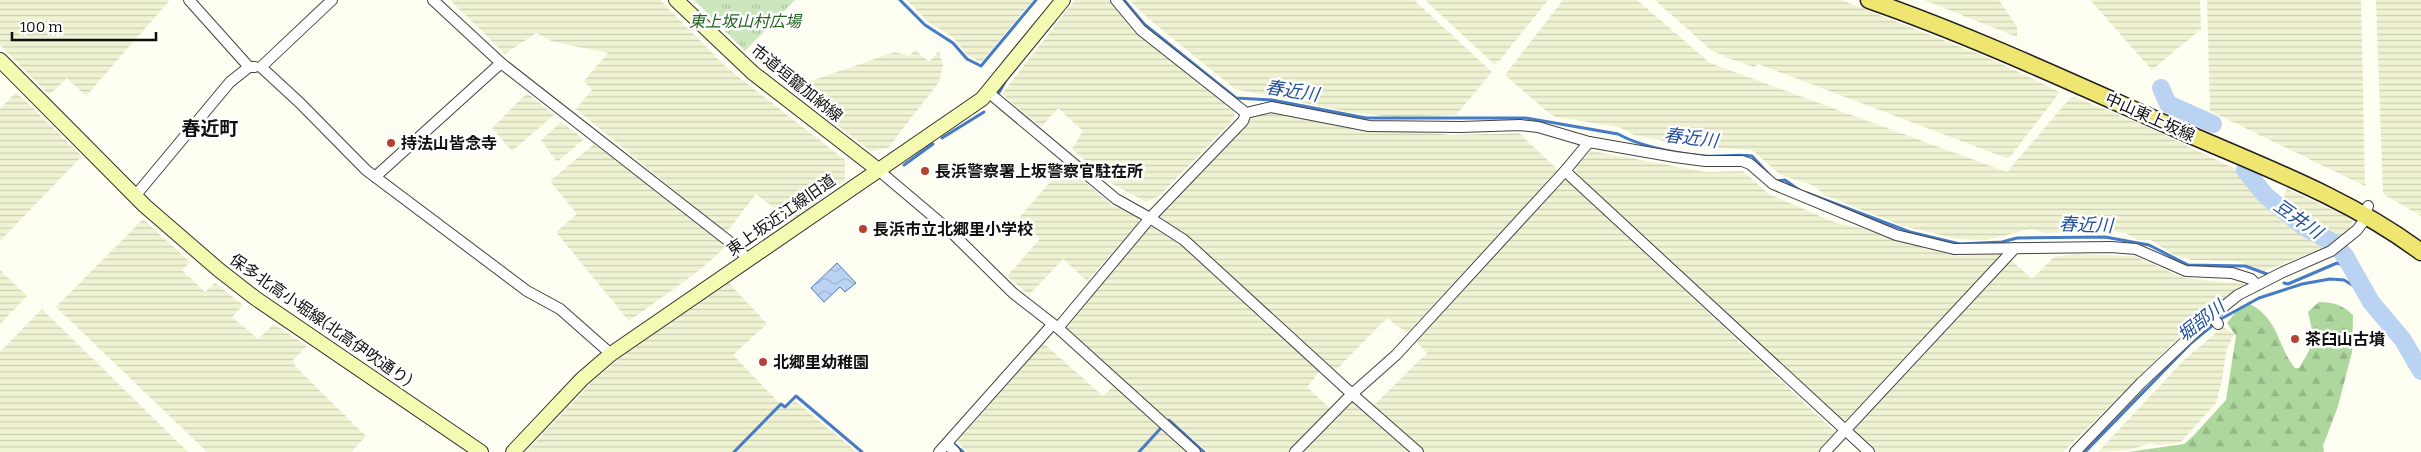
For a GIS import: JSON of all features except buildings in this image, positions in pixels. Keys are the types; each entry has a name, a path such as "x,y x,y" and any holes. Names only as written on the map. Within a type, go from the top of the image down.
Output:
{"main road":[{"name":"中山東上坂線","path":"1870,0 2029,64 2287,178 2367,211 2421,252"},
{"name":"中山東上坂線","path":"1896,0 2033,55 2290,169 2421,240"}],"street":[{"path":"189,0 249,67"},
{"path":"135,196 230,82 249,67 261,67 332,0"},
{"path":"433,0 501,63 740,250 747,260"},
{"name":"市道垣籠加納線","path":"676,0 753,73 877,169"},
{"name":"東上坂近江線旧道","path":"513,452 582,380 611,354 877,169 982,99 1063,0"},
{"path":"1116,0 1141,30 1246,114"},
{"name":"保多北高小堀線(北高伊吹通り)","path":"0,60 135,196 218,270 255,298 481,452"},
{"path":"375,177 501,63"},
{"path":"261,67 375,177 527,291 560,309 611,354"},
{"path":"988,92 1116,199 1184,240 1418,452"},
{"path":"1246,114 1270,107 1369,126 1462,127 1520,125 1538,127 1589,142 1705,161 1742,161 1750,164 1773,184 1896,235 1954,249 2111,247 2136,249 2186,270 2232,273 2251,279 2257,285"},
{"path":"939,452 1055,326 1150,218 1243,121 1246,114"},
{"path":"1295,452 1352,394 1396,355 1565,172 1589,142"},
{"path":"877,169 948,229 1013,293 1055,326 1195,452"},
{"path":"1565,172 1869,452"},
{"path":"2075,452 2141,383 2215,320 2238,295 2332,251 2357,230 2367,211"},
{"path":"1825,452 2015,248"},
{"path":"947,444 955,452"}],"green space":[{"path":"0,0 170,0 86,96 67,78 49,95 0,45"},
{"path":"450,0 660,0 726,67 845,160 845,180 792,222 756,194 726,233 576,109 592,90 584,81 608,53 554,42 536,33 505,54"},
{"name":"東上坂山村広場","path":"694,0 795,0 745,51"},
{"path":"907,0 1033,0 981,62 966,54 953,37 928,22"},
{"path":"1075,0 1110,0 1138,35 1181,66 1235,113 1230,123 1159,196 1146,202 1111,183 1072,149 1083,131 1058,108 1041,127 1002,94"},
{"path":"1129,0 1414,0 1492,72 1456,115 1393,117 1349,112 1235,89 1150,20"},
{"path":"1425,0 1548,0 1500,60 1494,64"},
{"path":"1563,0 1637,0 1710,63 2007,172 2070,98 2075,97 2145,126 2242,172 2266,205 2323,248 2264,271 2236,261 2192,260 2174,255 2151,240 2137,240 2126,233 2105,231 2044,233 2031,229 1986,240 1957,239 1903,226 1824,195 1815,186 1781,175 1752,150 1690,146 1634,135 1619,127 1556,117 1505,75"},
{"path":"1655,0 1841,0 1989,58 2060,92 2010,157 2006,158 1758,64 1754,67 1728,58 1711,50"},
{"path":"1924,0 1999,0 2017,27 2017,37"},
{"path":"2090,0 2200,0 2201,29 2152,70"},
{"path":"2207,0 2361,0 2365,186 2210,111"},
{"path":"2376,0 2421,0 2421,216 2383,194"},
{"path":"915,50 929,62 939,51 943,65 939,82 888,148 871,151 795,93 799,85 895,52 909,56"},
{"path":"16,92 82,156 0,241 0,109"},
{"path":"527,93 554,115 512,151 492,128"},
{"path":"1278,112 1349,128 1371,130 1414,131 1451,135 1519,133 1558,170 1407,333 1387,318 1335,371 1273,317 1204,252 1159,216 1247,121 1256,115"},
{"path":"561,122 584,139 557,162 541,140"},
{"path":"594,144 728,245 697,272 629,321 556,232 577,214 550,181"},
{"path":"1591,151 1706,172 1743,171 1769,194 1834,222 1869,230 1931,250 1959,256 2000,252 2003,255 1849,419 1841,420 1582,180 1574,168"},
{"path":"1065,165 1113,206 1138,217 1139,223 1087,281 1063,259 1029,295 1007,276 1040,239 1018,219"},
{"path":"1563,180 1568,181 1834,431 1835,435 1820,452 1424,452 1373,406 1427,353 1415,340"},
{"path":"2287,189 2350,218 2352,221 2350,229 2343,235 2336,236 2282,202"},
{"path":"143,219 190,262 182,270 205,292 215,283 243,305 232,317 258,339 274,324 307,346 293,360 295,366 366,436 351,452 207,452 56,307"},
{"path":"1152,224 1201,261 1319,372 1307,387 1331,409 1289,452 1208,452 1169,418 1166,419 1066,327 1066,321 1147,226"},
{"path":"2074,254 2134,256 2184,278 2244,284 2243,287 2215,305 2188,328 2063,452 1874,452 1855,434 1855,424 1912,368 2010,259 2032,279 2054,257"},
{"path":"0,270 27,296 0,324"},
{"path":"729,283 767,324 733,355 785,409 795,401 857,452 526,452 594,380 628,351"},
{"path":"2319,302 2337,305 2353,315 2352,352 2338,406 2323,446 2324,452 2128,452 2184,444 2226,400 2236,336 2227,323 2239,308 2250,304 2267,317 2289,360 2295,368 2299,368 2312,341 2312,329 2308,312"},
{"path":"42,309 188,452 0,452 0,352"},
{"path":"2223,327 2234,334 2227,348 2216,403 2181,442 2159,445 2151,443 2129,450 2098,452 2184,360"},
{"path":"1042,342 1103,396 1113,386 1187,452 968,452 957,442"},
{"path":"1353,401 1411,452 1300,452"}],"water":[{"path":"837,263 856,283 845,292 840,287 824,302 811,288"}],"waterway":[{"path":"900,0 925,25 953,43 967,59 981,66 1036,0"},
{"name":"春近川","path":"1124,0 1144,24 1236,98 1272,100 1366,118 1526,118 1618,134 1638,143 1671,151 1705,156 1752,156 1775,181 1785,180 1799,190"},
{"name":"春近川","path":"997,96 1006,80 1055,20"},
{"name":"豆井川","path":"2161,88 2168,104 2213,124"},
{"name":"春近川","path":"942,138 984,112"},
{"name":"春近川","path":"904,165 933,144"},
{"name":"豆井川","path":"2245,170 2266,196 2304,227 2334,243 2345,256 2371,302 2403,340 2421,371"},
{"name":"春近川","path":"1807,193 1910,232 1960,244 2002,242 2017,238 2105,237 2149,245 2188,265 2245,266 2267,274"},
{"name":"春近川","path":"2284,283 2288,284 2337,263 2352,268"},
{"name":"堀部川","path":"2085,452 2191,343 2219,320 2259,298 2302,284 2330,279 2344,280 2362,291 2366,289"},
{"path":"734,452 781,404 785,407 796,396 862,452"},
{"path":"1169,420 1204,452"},
{"path":"1139,452 1160,429"},
{"path":"955,445 963,452"}],"place":[{"name":"持法山皆念寺","path":"391,143"},
{"name":"長浜警察署上坂警察官駐在所","path":"925,171"},
{"name":"長浜市立北郷里小学校","path":"863,229"},
{"name":"茶臼山古墳","path":"2295,339"},
{"name":"北郷里幼稚園","path":"763,362"}],"district":[{"name":"春近町","path":"210,128"}]}
